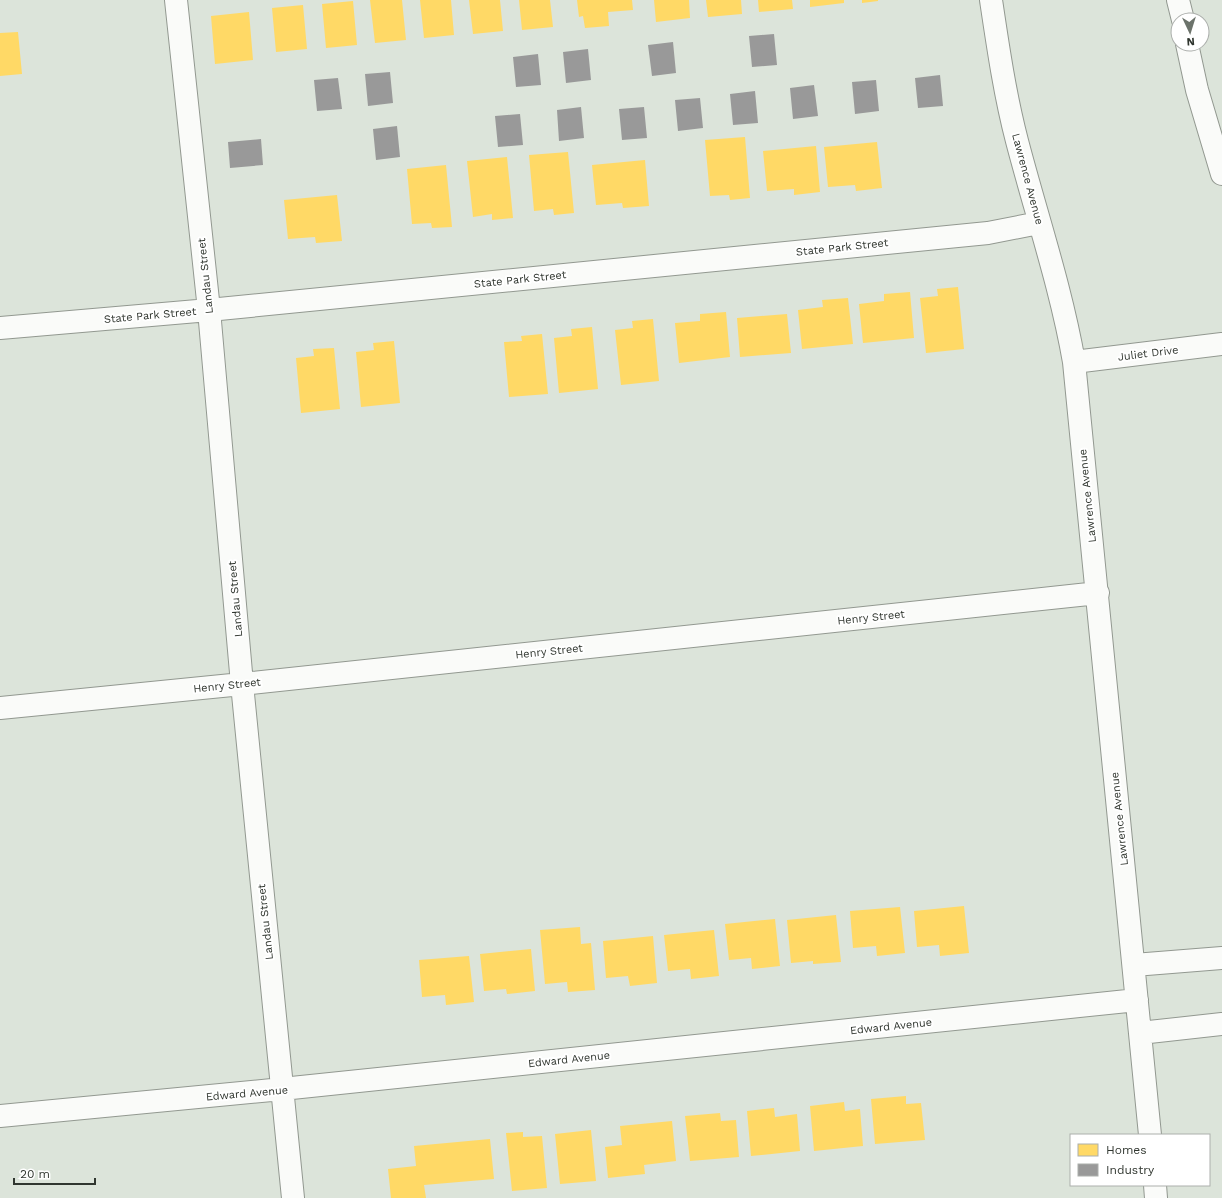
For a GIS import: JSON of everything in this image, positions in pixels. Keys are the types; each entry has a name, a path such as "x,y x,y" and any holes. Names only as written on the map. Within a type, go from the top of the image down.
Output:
{"street":[{"name":"Landau Street","path":"176,0 209,310 242,684 293,1198"},
{"name":"Lawrence Avenue","path":"991,0 998,48 1016,138 1067,321 1074,362 1083,462 1098,592 1140,1033"},
{"path":"1178,0 1180,12"},
{"path":"1189,52 1197,90 1222,174"},
{"name":"State Park Street","path":"0,328 209,310 988,233 1039,222"},
{"name":"Juliet Drive","path":"1074,362 1222,344"},
{"name":"Henry Street","path":"0,708 242,684 1098,592"},
{"path":"1134,966 1222,958"},
{"name":"Edward Avenue","path":"0,1116 282,1090 1137,1000"},
{"path":"1150,1134 1140,1033 1222,1024"},
{"path":"1155,1186 1156,1198"}],"building: Homes":[{"path":"370,0 402,0 406,40 375,43"},
{"path":"420,0 451,0 454,35 424,38"},
{"path":"469,0 500,0 503,31 473,34"},
{"path":"519,0 550,0 553,27 522,30"},
{"path":"577,0 632,0 633,10 608,12 609,26 585,28 583,16 579,17"},
{"path":"654,0 689,0 690,18 656,22"},
{"path":"706,0 741,0 742,14 708,17"},
{"path":"758,0 792,0 793,9 759,12"},
{"path":"810,0 844,0 844,3 810,7"},
{"path":"862,0 878,0 878,1 862,3"},
{"path":"353,1 357,45 326,48 322,4"},
{"path":"303,5 307,49 276,52 272,8"},
{"path":"249,12 253,60 215,64 211,16"},
{"path":"18,32 22,74 0,76 0,33"},
{"path":"745,137 750,198 730,200 729,195 710,196 705,140"},
{"path":"877,142 882,188 856,191 855,185 828,187 824,147"},
{"path":"816,146 820,192 794,195 794,189 767,191 763,151"},
{"path":"568,152 574,213 554,215 553,209 534,211 529,155"},
{"path":"507,157 513,218 492,220 492,214 473,217 467,161"},
{"path":"645,160 649,206 623,208 622,203 596,205 592,165"},
{"path":"446,165 452,227 432,228 431,223 412,224 407,169"},
{"path":"337,195 342,241 316,243 315,237 288,239 284,200"},
{"path":"958,287 964,349 926,353 920,298 938,296 937,289"},
{"path":"910,292 914,338 863,343 859,304 884,301 884,294"},
{"path":"848,298 853,344 802,349 798,310 823,307 822,300"},
{"path":"726,312 730,357 679,363 675,323 700,321 700,314"},
{"path":"787,314 791,353 740,357 737,318"},
{"path":"653,319 659,381 621,385 615,330 633,328 632,321"},
{"path":"592,327 598,389 559,393 554,338 572,336 571,329"},
{"path":"542,334 548,394 509,397 504,342 522,341 521,336"},
{"path":"394,341 400,403 361,407 356,352 374,350 373,343"},
{"path":"334,348 340,409 301,413 296,358 314,356 313,349"},
{"path":"964,906 969,953 940,956 939,945 917,947 914,911"},
{"path":"900,907 905,953 877,956 876,946 853,948 850,911"},
{"path":"836,915 841,962 813,964 813,961 791,963 787,920"},
{"path":"775,919 780,966 752,969 751,958 729,960 725,924"},
{"path":"580,927 581,944 591,943 595,990 568,992 567,982 545,984 540,930"},
{"path":"714,930 719,976 691,979 690,969 668,971 664,935"},
{"path":"653,936 657,983 630,986 628,976 606,978 603,941"},
{"path":"531,949 535,991 507,994 506,989 484,991 480,954"},
{"path":"469,956 474,1002 446,1005 445,995 422,997 419,960"},
{"path":"906,1096 906,1104 921,1103 925,1140 875,1144 871,1099"},
{"path":"844,1102 845,1111 860,1109 863,1146 814,1151 810,1106"},
{"path":"774,1108 775,1117 797,1114 800,1151 751,1156 747,1111"},
{"path":"720,1113 721,1121 736,1120 739,1157 690,1161 685,1116"},
{"path":"672,1121 676,1161 644,1165 645,1174 608,1178 605,1147 622,1145 620,1126"},
{"path":"591,1130 596,1181 560,1184 555,1134"},
{"path":"523,1132 523,1137 542,1136 547,1188 512,1191 506,1133"},
{"path":"490,1139 494,1179 424,1185 426,1198 391,1198 388,1169 416,1166 414,1146"}],"building: Industry":[{"path":"774,34 777,65 752,67 749,36"},
{"path":"673,42 676,73 652,76 648,45"},
{"path":"588,49 591,80 566,83 563,52"},
{"path":"538,54 541,85 516,87 513,57"},
{"path":"390,72 393,103 368,106 365,74"},
{"path":"940,75 943,106 918,108 915,78"},
{"path":"338,78 342,109 317,111 314,80"},
{"path":"876,80 879,111 855,114 852,82"},
{"path":"814,85 818,116 793,119 790,88"},
{"path":"755,91 758,123 733,125 730,94"},
{"path":"700,98 703,128 678,131 675,100"},
{"path":"581,107 584,138 559,141 557,110"},
{"path":"644,107 647,138 622,140 619,109"},
{"path":"520,114 523,145 498,147 495,116"},
{"path":"397,126 400,157 376,160 373,129"},
{"path":"261,139 263,165 230,168 228,142"}]}
